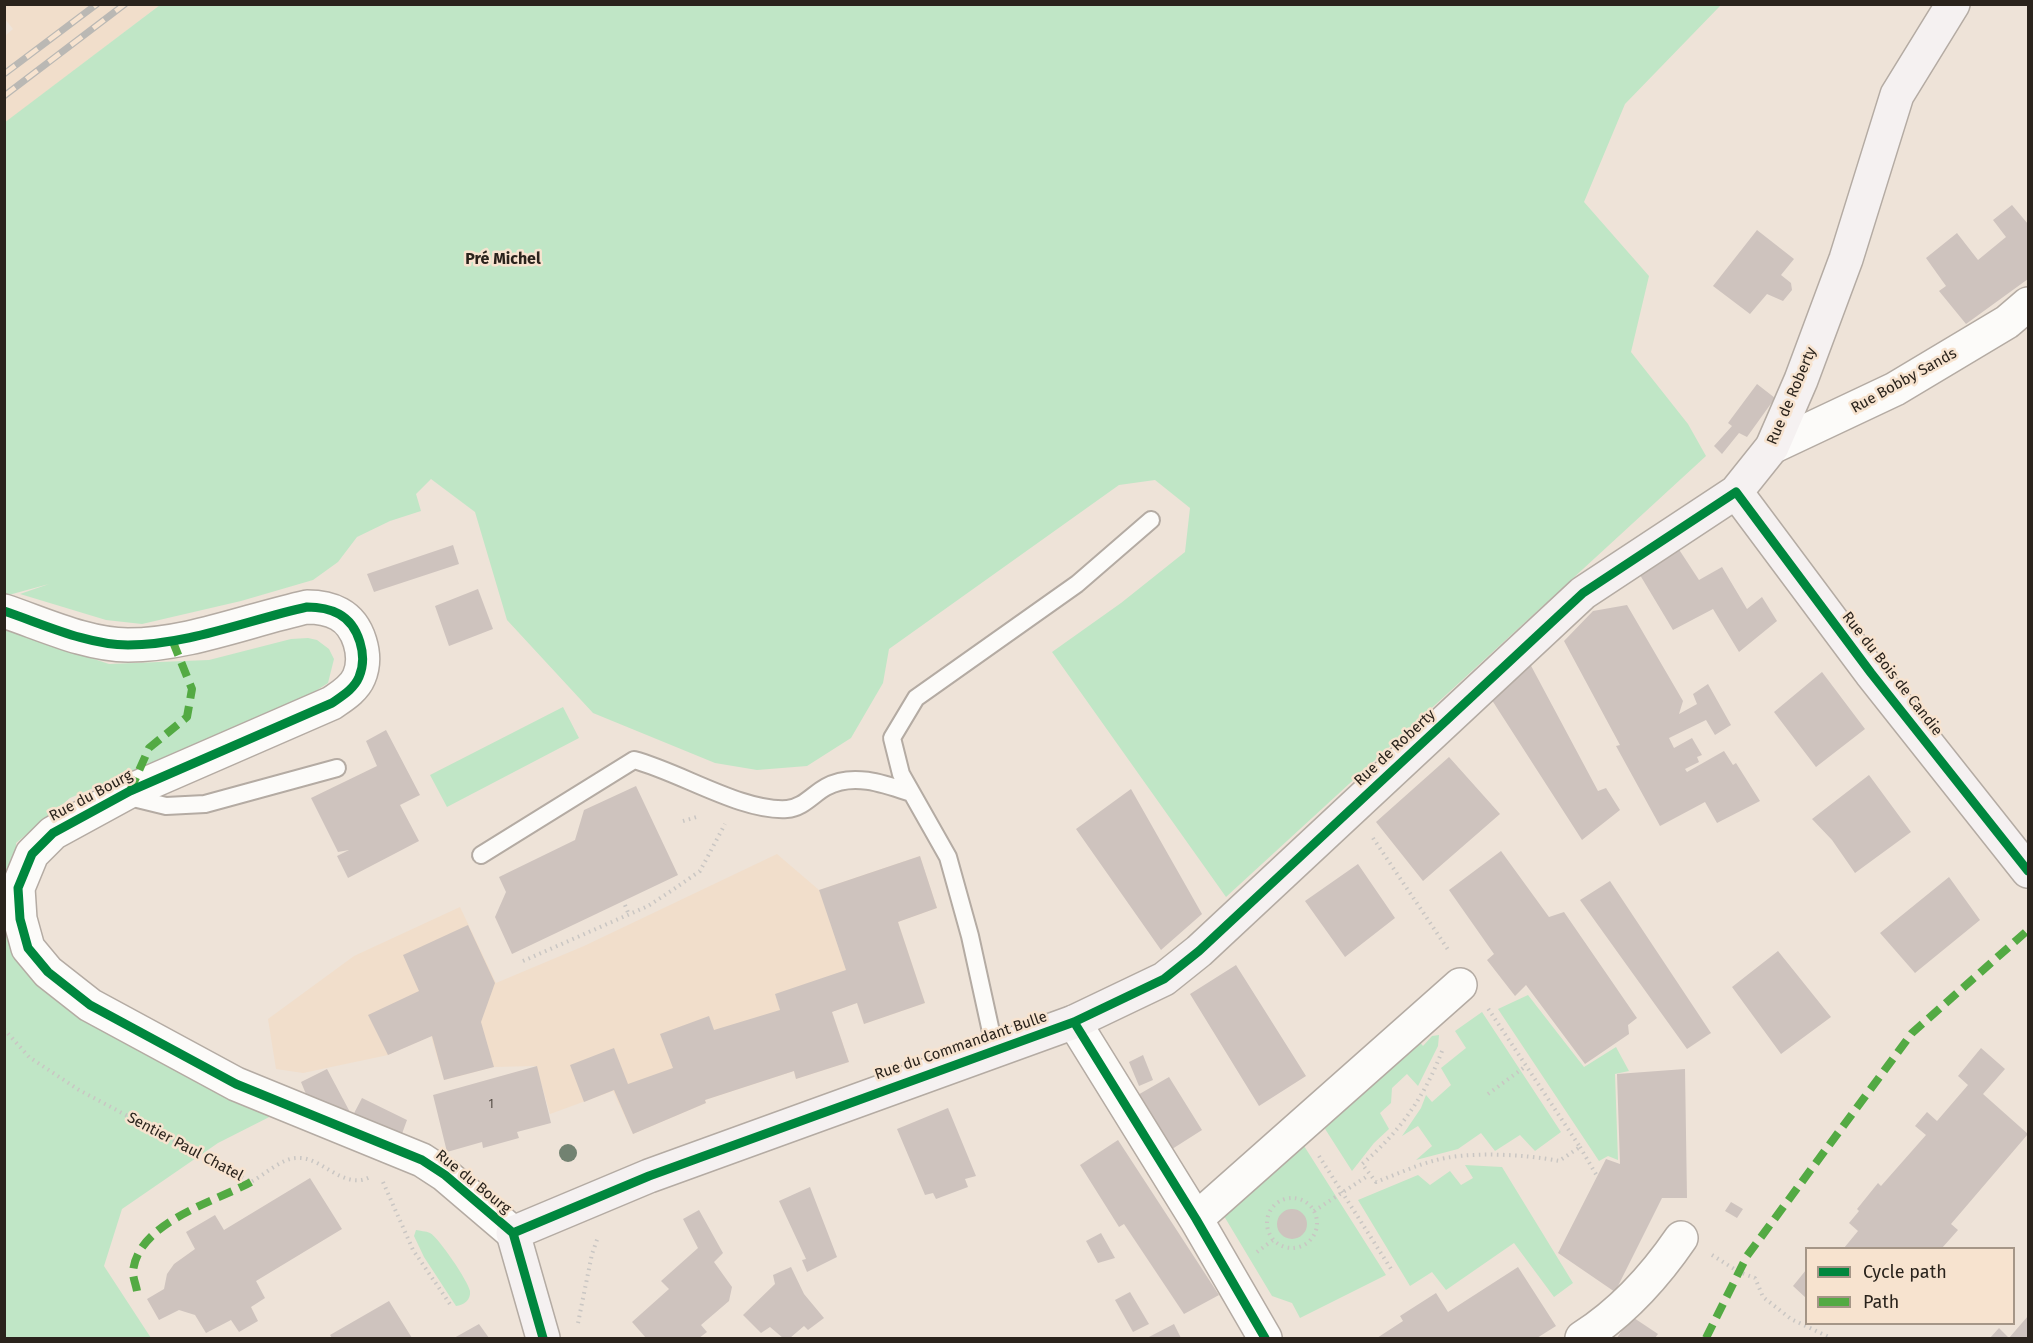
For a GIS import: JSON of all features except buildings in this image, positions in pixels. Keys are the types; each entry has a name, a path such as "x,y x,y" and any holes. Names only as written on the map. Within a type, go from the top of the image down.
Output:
{"street":[{"name":"Rue de Roberty","path":"1074,1022 1164,979 1199,951 1582,593 1736,492 1772,447 1801,380 1846,260 1897,94 1953,4"},
{"name":"Rue Bobby Sands","path":"1772,447 1895,390 2007,322 2028,304"},
{"name":"Rue du Bois de Candie","path":"1736,492 1871,673 2028,872"},
{"name":"Rue du Bourg","path":"4,612 90,638 126,645 173,642 306,607 324,607 341,615 354,629 363,660 359,677 350,690 332,703 122,795 53,833 32,855 18,888 20,918 28,948 48,972 90,1005 236,1084 422,1160 445,1175 513,1233"},
{"path":"1196,1219 1461,977"},
{"name":"Rue du Commandant Bulle","path":"513,1233 649,1176 1074,1022"},
{"path":"1074,1022 1196,1219 1265,1338"},
{"path":"513,1233 543,1338"},
{"path":"1582,1338 1598,1328 1659,1269 1681,1238"}],"lane":[{"path":"995,1050 970,936 948,857 901,774 892,738 916,699 1077,584 1151,520"},
{"path":"481,855 634,760 656,765 748,804 787,809 809,801 827,787 850,780 879,783 911,793"},
{"path":"122,795 166,806 205,804 337,768"}],"path":[{"path":"523,961 648,906 700,871 715,847 736,799"},
{"path":"1353,807 1461,977 1526,1066 1597,1176"},
{"path":"625,905 629,915"},
{"path":"1445,1041 1433,1075 1408,1118 1385,1146 1362,1164 1376,1182 1434,1160 1484,1156 1536,1156 1558,1161 1580,1147"},
{"path":"1488,1094 1526,1066"},
{"path":"1299,1126 1343,1191 1393,1272"},
{"path":"1314,1211 1369,1175"},
{"path":"1285,1199 1302,1200 1314,1211 1317,1227 1310,1241 1304,1246 1288,1248 1280,1245 1269,1233 1268,1216 1277,1203 1285,1199"},
{"path":"1763,1297 1791,1319 1831,1338"}],"shaded area":[{"path":"5,5 160,5 5,123 5,36 13,29 5,19"},
{"path":"777,854 819,890 920,856 937,908 898,922 925,1003 864,1024 857,1003 832,1012 849,1062 796,1079 794,1071 705,1100 706,1103 633,1134 613,1091 550,1114 536,1066 494,1067 444,1080 431,1036 388,1055 303,1073 276,1069 268,1019 354,956 460,907 496,983 584,946"}],"green space":[{"path":"160,5 1721,5 1625,104 1584,202 1649,276 1631,352 1688,424 1706,456 1226,897 1052,652 1121,603 1185,552 1190,508 1155,480 1119,485 889,649 883,683 851,738 807,766 757,770 715,763 593,713 507,620 475,512 431,479 416,494 421,511 390,521 357,537 338,562 313,580 241,601 142,624 106,620 20,594 49,584 5,596 4,123"},
{"path":"4,629 109,664 209,660 291,639 308,638 317,640 329,649 334,659 328,683 308,696 70,798 16,843 29,958 293,1105 218,1143 122,1209 104,1266 151,1338 5,1338"},
{"path":"563,707 579,738 447,807 430,775"},
{"path":"1528,995 1584,1067 1616,1047 1629,1071 1615,1074 1618,1160 1608,1156 1599,1161 1498,1009"},
{"path":"1482,1012 1561,1132 1535,1151 1520,1135 1495,1151 1481,1133 1458,1149 1416,1160 1432,1146 1418,1126 1402,1136 1421,1108 1426,1095 1432,1102 1451,1085 1441,1068 1466,1048 1455,1031"},
{"path":"1414,1035 1423,1046 1432,1036 1439,1035 1438,1046 1418,1086 1407,1074 1392,1088 1391,1103 1380,1113 1389,1129 1374,1143 1352,1171 1320,1121"},
{"path":"1299,1138 1386,1275 1300,1318 1292,1303 1272,1296 1221,1211"},
{"path":"1465,1165 1502,1167 1573,1283 1554,1297 1514,1243 1446,1290 1432,1272 1410,1286 1358,1200 1418,1175 1430,1185 1450,1171 1461,1185 1473,1178"},
{"path":"416,1230 430,1233 453,1260 470,1291 464,1303 456,1306 424,1257 414,1236"}],"railway":[{"path":"4,74 97,4"},
{"path":"4,96 125,4"}],"marked path":[{"path":"130,791 149,748 187,717 192,689 173,642"},
{"path":"1706,1338 1747,1256 1912,1033 2028,930"},
{"path":"137,1291 133,1272 138,1255 148,1240 181,1215 251,1182"}],"cycle path":[{"path":"513,1233 649,1176 1074,1022 1164,979 1199,951 1583,593 1736,492 1871,673 2028,871"},
{"path":"4,611 81,638 128,645 173,641 307,607 323,608 335,612 352,626 360,642 362,669 354,685 347,692 332,703 130,791 53,833 32,854 18,888 20,919 28,948 48,972 90,1005 236,1084 422,1160 445,1175 513,1233"},
{"path":"1074,1022 1196,1219 1265,1338"},
{"path":"513,1233 543,1338"}],"district":[{"name":"Pré Michel","path":"503,260"}]}
